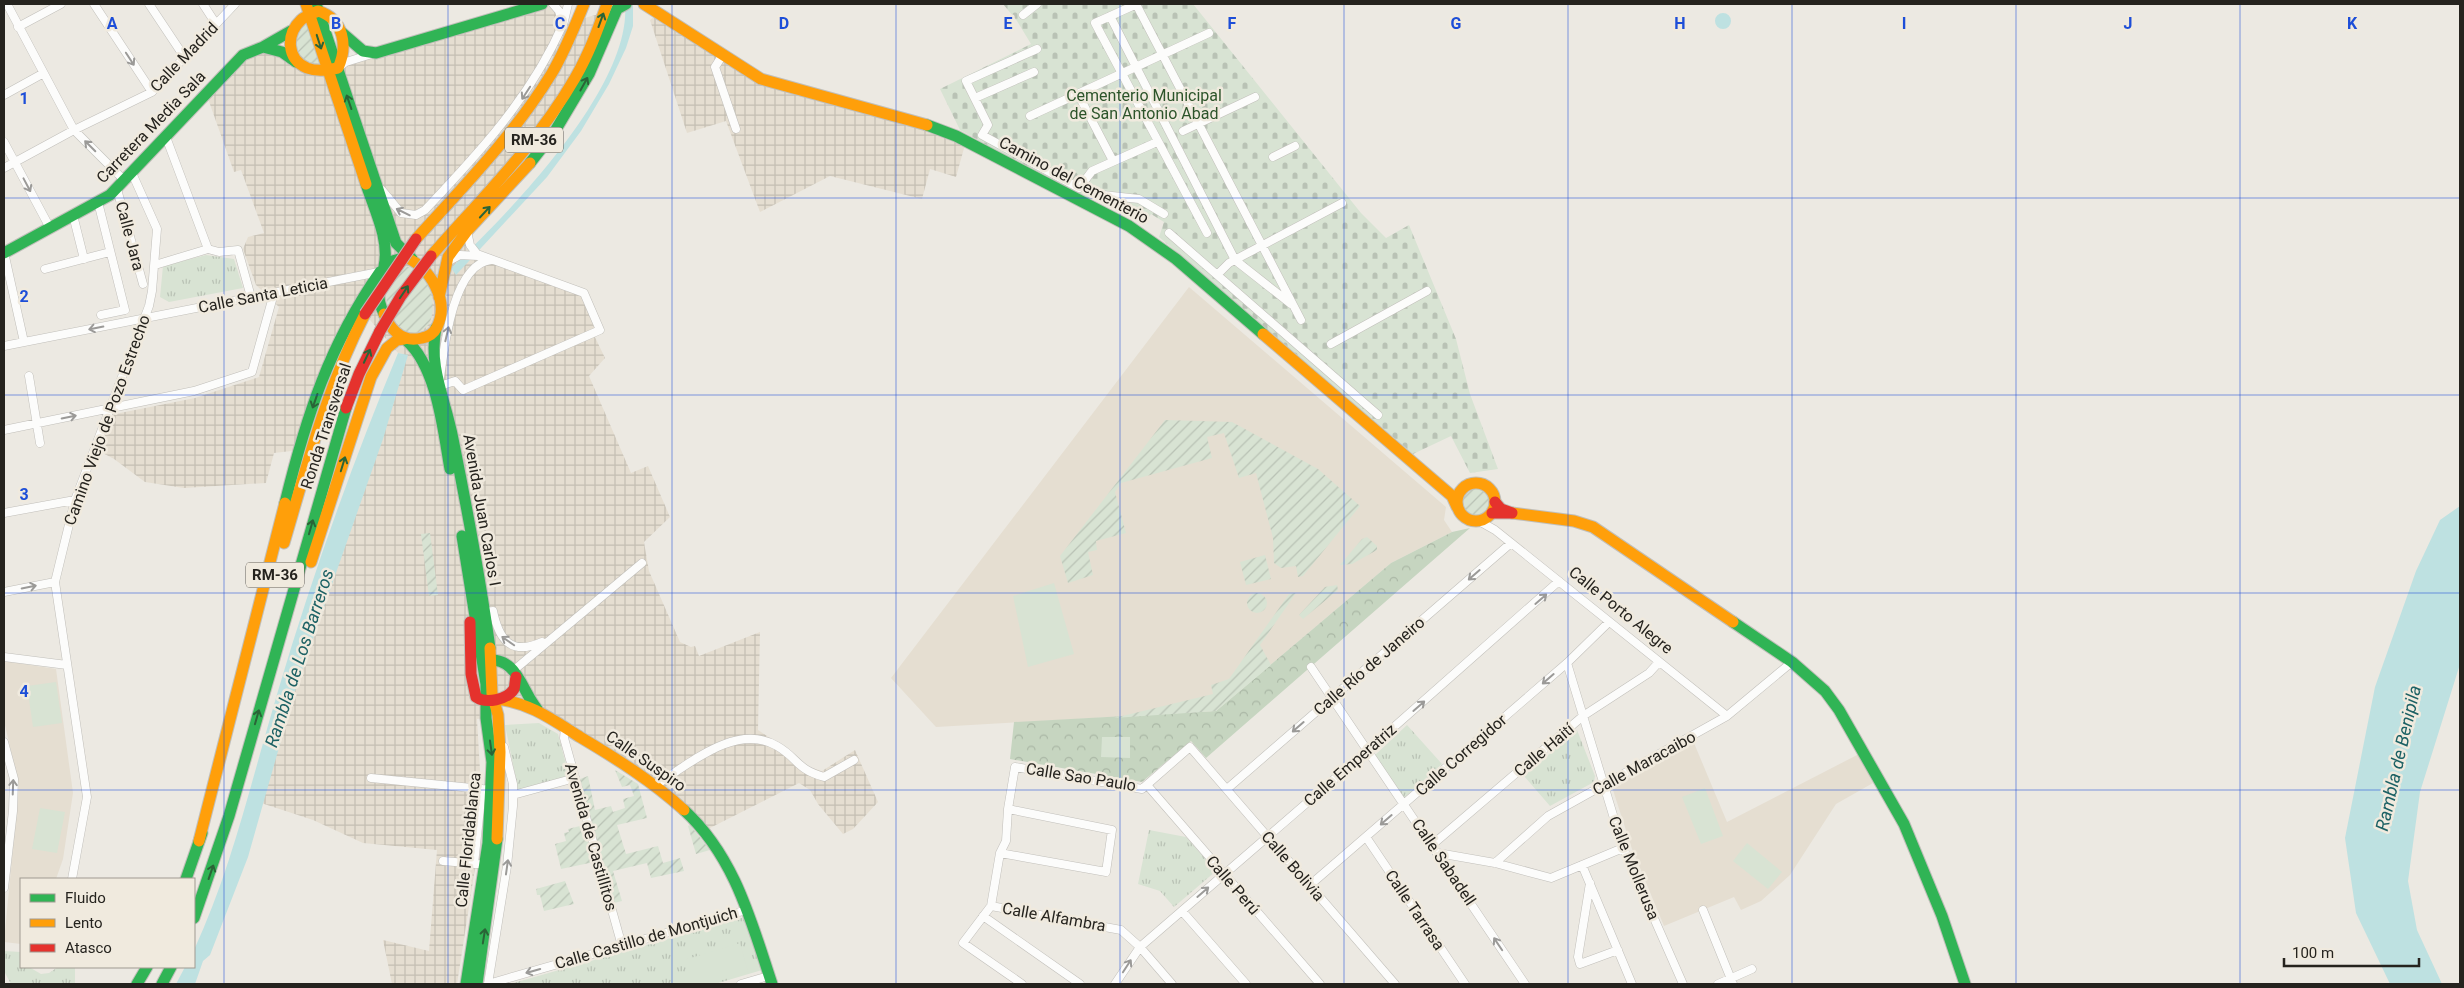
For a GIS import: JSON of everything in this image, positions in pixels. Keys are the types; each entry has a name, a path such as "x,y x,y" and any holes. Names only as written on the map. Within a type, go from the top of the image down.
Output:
{"main road":[{"path":"296,62 290,49 292,28 299,14 299,4"},
{"path":"315,7 332,17 341,32 363,51 376,53 542,4"},
{"name":"Ronda Transversal","path":"186,878 199,841 321,416 346,349 365,314 416,239 481,169 526,115 565,49 584,4"},
{"name":"Ronda Transversal","path":"195,915 220,848 341,423 359,374 380,331 401,296 431,256 522,156 546,124 586,56 607,4"},
{"path":"264,692 305,580 372,377 381,356 395,340 423,339 431,335 436,328 440,317 439,299 444,265 452,249 551,137 589,74 617,9 626,4"},
{"path":"644,4 659,13"},
{"path":"652,4 659,13"},
{"path":"315,7 384,236 386,258 379,290 384,316 392,330 405,339"},
{"name":"Carretera Media Sala","path":"4,252 98,202 125,181 243,55 263,47 292,28 315,7"},
{"name":"Camino del Cementerio","path":"659,13 750,74 774,84 906,119 956,136 1129,226 1176,259 1443,488 1454,499 1457,507"},
{"path":"333,70 343,54 341,32"},
{"path":"263,47 282,52 311,71 333,70"},
{"path":"333,70 376,182 396,243 412,259 428,271 439,299"},
{"path":"199,841 287,497 311,413 329,362 345,327 362,298 382,270 398,258 412,259"},
{"name":"Avenida Juan Carlos I","path":"436,328 432,351 452,432 484,612 491,699"},
{"name":"Avenida Juan Carlos I","path":"405,339 418,350 429,379 442,431 470,583 487,659"},
{"path":"1443,488 1453,492 1473,483 1483,484 1492,491 1493,510"},
{"path":"1462,488 1457,497 1457,507 1465,519 1479,521 1493,510"},
{"path":"1493,510 1535,518 1572,520 1593,527 1792,662 1825,691 1840,710 1904,824 1942,916 1965,984"},
{"path":"470,583 471,674 476,697 514,701 546,716"},
{"path":"474,690 475,666 487,659 502,659 509,663 528,699 546,716"},
{"path":"491,699 504,699 510,692 515,674"},
{"name":"Calle Floridablanca","path":"477,984 496,867 502,783 498,712 491,699"},
{"name":"Calle Floridablanca","path":"466,984 492,752 491,699"},
{"name":"Calle Suspiro","path":"546,716 656,786 681,805 708,837 734,877 771,979"},
{"path":"137,984 146,968"},
{"path":"162,984 170,968"}],"street":[{"name":"Camino Viejo de Pozo Estrecho","path":"7,4 42,74 74,130 125,181 157,229 152,291 144,318 75,500 55,582 87,797 72,878"},
{"path":"94,4 152,92"},
{"path":"149,4 186,58"},
{"path":"203,4 216,24"},
{"name":"Calle Madrid","path":"4,168 74,130 152,92 235,4"},
{"path":"553,4 559,11 563,24"},
{"path":"376,182 400,213 413,216 425,210 472,161 516,107 542,65 563,24 568,4"},
{"path":"1023,15 1037,4"},
{"path":"1207,233 1095,23 1136,4 1301,320"},
{"path":"18,27 55,5"},
{"path":"1110,16 1235,260 1295,307"},
{"path":"1030,116 1209,33"},
{"path":"1037,49 966,81 988,125 982,135 1079,188 1092,171 1157,142"},
{"path":"333,70 346,62 376,53"},
{"path":"722,56 715,67 736,130"},
{"path":"975,98 1034,72"},
{"path":"4,95 42,74"},
{"path":"1078,94 1113,161"},
{"path":"1183,131 1255,97"},
{"path":"166,137 208,249"},
{"path":"4,142 50,228"},
{"path":"1273,157 1295,146"},
{"name":"Calle Jara","path":"125,181 143,284"},
{"path":"1103,195 1138,199 1164,214"},
{"path":"98,202 125,310 101,315"},
{"path":"1217,275 1235,260 1261,245 1342,203"},
{"path":"73,215 84,259"},
{"path":"467,231 474,254"},
{"path":"1169,234 1378,415"},
{"path":"155,265 208,249 219,252 238,250 251,297"},
{"path":"4,252 24,342"},
{"path":"45,269 110,252"},
{"path":"444,265 454,257 474,254 492,260 584,293 600,330 463,390 454,381 440,384 444,349 456,301 463,284 482,262 492,260"},
{"name":"Calle Santa Leticia","path":"4,346 382,270"},
{"path":"1331,344 1426,291"},
{"path":"4,430 194,391 252,372 274,292"},
{"path":"29,376 40,443"},
{"path":"4,513 75,500"},
{"path":"1493,510 1490,524 1495,530"},
{"name":"Calle Porto Alegre","path":"1479,521 1495,530 1727,716"},
{"name":"Calle Río de Janeiro","path":"1227,789 1511,543"},
{"path":"515,674 549,639 642,563"},
{"name":"Calle Emperatriz","path":"1115,984 1140,947 1368,750 1559,581"},
{"path":"4,592 55,582"},
{"path":"484,612 494,611 501,636 516,647 529,648 549,639"},
{"name":"Calle Corregidor","path":"1310,885 1567,663 1609,622"},
{"path":"4,657 66,665"},
{"name":"Calle Haití","path":"1432,845 1583,716 1649,673 1659,662"},
{"name":"Calle Maracaibo","path":"1495,863 1548,816 1727,716 1792,662"},
{"name":"Calle Mollerusa","path":"1567,663 1623,848 1683,984"},
{"name":"Calle Sabadell","path":"1311,667 1525,984"},
{"name":"Avenida de Castillitos","path":"565,727 564,738 622,946"},
{"name":"Calle Floridablanca","path":"488,984 507,866 513,795 513,784 499,730"},
{"path":"656,786 701,755 750,738 765,739 782,749 797,765 810,773 824,776 854,760"},
{"path":"4,742 14,778 4,888"},
{"name":"Calle Bolivia","path":"1147,785 1190,747 1395,984"},
{"name":"Calle Sao Paulo","path":"1008,809 1015,767 1142,789 1147,785"},
{"path":"371,778 487,790"},
{"path":"513,795 575,778"},
{"name":"Calle Perú","path":"1147,785 1320,984"},
{"path":"1000,854 1106,872 1112,830 1008,809 1006,841 1000,854 992,906 963,943 1022,984"},
{"name":"Calle Tarrasa","path":"1366,837 1465,984"},
{"path":"1438,853 1495,863 1551,878 1623,848"},
{"path":"443,861 480,865"},
{"path":"1582,865 1632,984"},
{"path":"1590,884 1578,957 1580,964 1618,950"},
{"name":"Calle Alfambra","path":"992,906 1121,930 1140,947 1172,984"},
{"name":"Calle Castillo de Montjuich","path":"488,984 743,911 746,907"},
{"path":"1702,910 1732,982"},
{"path":"1182,911 1246,984"},
{"path":"983,916 1080,984"},
{"path":"1718,984 1732,982 1752,969"},
{"path":"741,984 765,977 771,979"}],"shaded area":[{"path":"542,4 553,4 563,24 617,9 563,119 467,231 471,248 584,293 600,330 593,333 605,358 589,376 631,473 648,466 670,517 644,542 649,571 680,642 691,647 695,646 699,656 760,632 758,730 785,748 802,765 822,771 855,750 878,802 853,829 843,834 818,804 810,790 799,783 704,831 656,785 508,700 486,718 477,719 482,805 477,855 457,984 392,984 383,940 429,951 437,850 363,843 313,820 255,801 403,354 398,353 365,314 300,450 274,453 266,483 184,488 145,482 114,459 101,452 110,415 195,398 259,377 279,307 256,285 243,249 248,237 264,233 241,170 234,172 206,93 223,75 263,47 338,68"},
{"path":"659,13 739,67 966,141 956,177 930,169 922,199 830,176 760,212 726,121 687,133 650,20"},
{"path":"1189,287 1446,507 1444,520 1452,532 1391,563 1216,711 936,727 891,678"},
{"path":"4,661 56,669 73,793 63,859 56,878 20,878 20,944 4,942 19,785 4,721"},
{"path":"1694,743 1727,822 1859,754 1873,783 1836,804 1790,875 1761,901 1741,910 1734,897 1664,926 1632,849 1612,787"}],"green space":[{"name":"Cementerio Municipal de San Antonio Abad","path":"1003,4 1193,4 1361,213 1386,238 1409,225 1456,339 1470,394 1498,469 1470,473 1451,436 1413,454 1159,237 1164,222 1151,214 1145,224 1124,209 1125,202 1080,197 960,130 940,89 1031,44 1017,21"},
{"path":"305,15 323,72 290,49"},
{"path":"206,255 234,259 243,288 169,302 160,297 163,266"},
{"path":"404,266 412,268 419,273 425,280 432,297 432,316 429,324 421,331 413,333 405,331 399,326 389,310 385,292"},
{"path":"1165,420 1232,422 1318,469 1360,506 1303,576 1298,577 1296,566 1281,568 1274,563 1273,538 1256,473 1239,478 1224,433 1207,437 1212,458 1121,483 1115,492 1126,533 1096,541 1097,550 1088,552 1093,575 1068,583 1060,556"},
{"path":"1476,483 1490,488 1495,502 1490,516 1476,521 1462,516 1457,502 1462,488"},
{"path":"1470,528 1206,758 1191,741 1142,782 1010,759 1014,722 1216,711 1391,563 1452,532"},
{"path":"430,533 438,595 429,596 421,534"},
{"path":"1367,537 1377,546 1377,550 1352,564 1340,565 1362,539"},
{"path":"1265,555 1271,579 1246,585 1240,562"},
{"path":"1054,583 1074,654 1028,667 1013,596"},
{"path":"1337,585 1338,590 1303,619 1299,615 1325,587"},
{"path":"1253,593 1261,593 1267,599 1267,607 1261,613 1253,613 1247,607 1247,599"},
{"path":"1296,593 1260,645 1271,665 1216,711 1114,718 1213,694 1211,685 1229,679 1289,594"},
{"path":"56,682 62,723 33,727 27,686"},
{"path":"539,723 558,734 570,779 519,794 505,725"},
{"path":"1407,725 1442,764 1402,800 1373,757"},
{"path":"1577,730 1595,776 1594,782 1550,806 1524,776"},
{"path":"1102,737 1130,737 1130,758 1101,757"},
{"path":"615,770 638,784 647,818 617,825 626,854 658,846 663,863 680,858 684,871 651,878 647,863 613,871 622,901 614,903 580,779 588,776 595,810 611,806 613,812 625,808 623,799 634,796 630,785 622,787"},
{"path":"1705,788 1723,836 1701,844 1682,797"},
{"path":"40,808 65,812 57,853 32,849"},
{"path":"584,825 594,862 561,869 555,844 566,841 564,833 569,832 568,829"},
{"path":"690,825 710,850 696,854 688,826"},
{"path":"1149,830 1186,837 1216,871 1174,907 1160,891 1138,884"},
{"path":"1747,843 1782,872 1768,889 1733,861"},
{"path":"565,881 574,904 544,911 540,895 537,895 536,889"},
{"path":"745,917 762,970 715,984 510,984"},
{"path":"740,943 748,972 707,984 692,984 684,960"},
{"path":"4,951 20,952 20,968 31,968 41,974 49,973 56,968 75,968 75,984 11,984 4,971"}],"water":[{"path":"625,4 633,4 633,26 626,48 609,84 581,131 547,177 456,275 451,268 533,183 588,110 609,73 622,37"},
{"path":"1720,13 1726,13 1731,18 1729,27 1720,29 1715,24 1715,18"},
{"name":"Rambla de Los Barreros","path":"398,353 408,355 383,439 297,684 248,857 210,955 203,961 195,984 176,984 184,968 195,968 195,948 230,855 305,605 365,436"},
{"name":"Rambla de Benipila","path":"2460,506 2460,664 2420,792 2408,881 2417,930 2442,984 2390,984 2356,913 2345,838 2375,687 2416,571 2440,520"}],"traffic: fast":[{"path":"316,4 396,243 412,259"},
{"path":"341,32 363,51 376,53 542,4"},
{"path":"530,163 555,131 589,74 617,9 626,4"},
{"path":"4,253 110,195 243,55 263,47 291,31"},
{"path":"263,47 282,52 296,62"},
{"path":"927,125 956,136 1129,226 1176,259 1263,334"},
{"path":"366,184 383,235 385,246 384,266"},
{"path":"384,314 378,287 381,273 390,262 405,257"},
{"path":"285,503 293,471 321,383 347,327 362,299 380,272"},
{"path":"436,328 434,342 436,370 450,425 463,491 478,569 490,648"},
{"path":"406,340 417,352 432,382 441,418 450,469"},
{"path":"195,915 229,816 346,408"},
{"path":"462,536 486,684 486,718 492,762 488,843 466,984"},
{"path":"1733,622 1792,662 1825,691 1839,710 1904,824 1942,916 1965,984"},
{"path":"485,660 496,660 505,663 517,676 537,709"},
{"path":"684,810 702,828 729,869 757,937 772,984"},
{"path":"186,878 202,833"},
{"path":"477,984 497,839"},
{"path":"137,984 146,968"},
{"path":"162,984 170,968"}],"traffic: slow":[{"path":"306,4 366,184"},
{"path":"416,239 505,139 537,96 561,56 584,4"},
{"path":"431,256 508,170 544,126 585,60 607,4"},
{"path":"644,4 761,79 927,125"},
{"path":"318,11 334,20 342,34 343,51 338,68 326,70 307,68 300,64 292,53 291,39 296,26 304,17 318,11"},
{"path":"439,297 448,257 467,231 530,163"},
{"path":"384,314 390,326 398,334 409,339 426,337 433,333 437,327 441,306 435,286 422,268 405,257"},
{"path":"284,543 329,398 365,314"},
{"path":"1263,334 1452,496 1457,507"},
{"path":"311,562 371,377 387,348 397,340 404,339"},
{"path":"1476,483 1490,488 1495,502 1490,516 1476,521 1462,516 1457,502 1462,488 1476,483"},
{"path":"199,841 285,503"},
{"path":"1512,513 1574,521 1593,527 1733,622"},
{"path":"490,648 492,694 498,715 500,752 497,839"},
{"path":"496,699 519,704 550,718 634,771 684,810"}],"traffic: jam":[{"path":"365,314 416,239"},
{"path":"380,331 401,296 431,256"},
{"path":"346,408 359,374 380,331"},
{"path":"1492,513 1512,513 1501,509 1495,502"},
{"path":"470,622 471,674 476,697 485,700 496,700 507,696 514,689 516,677"}]}
